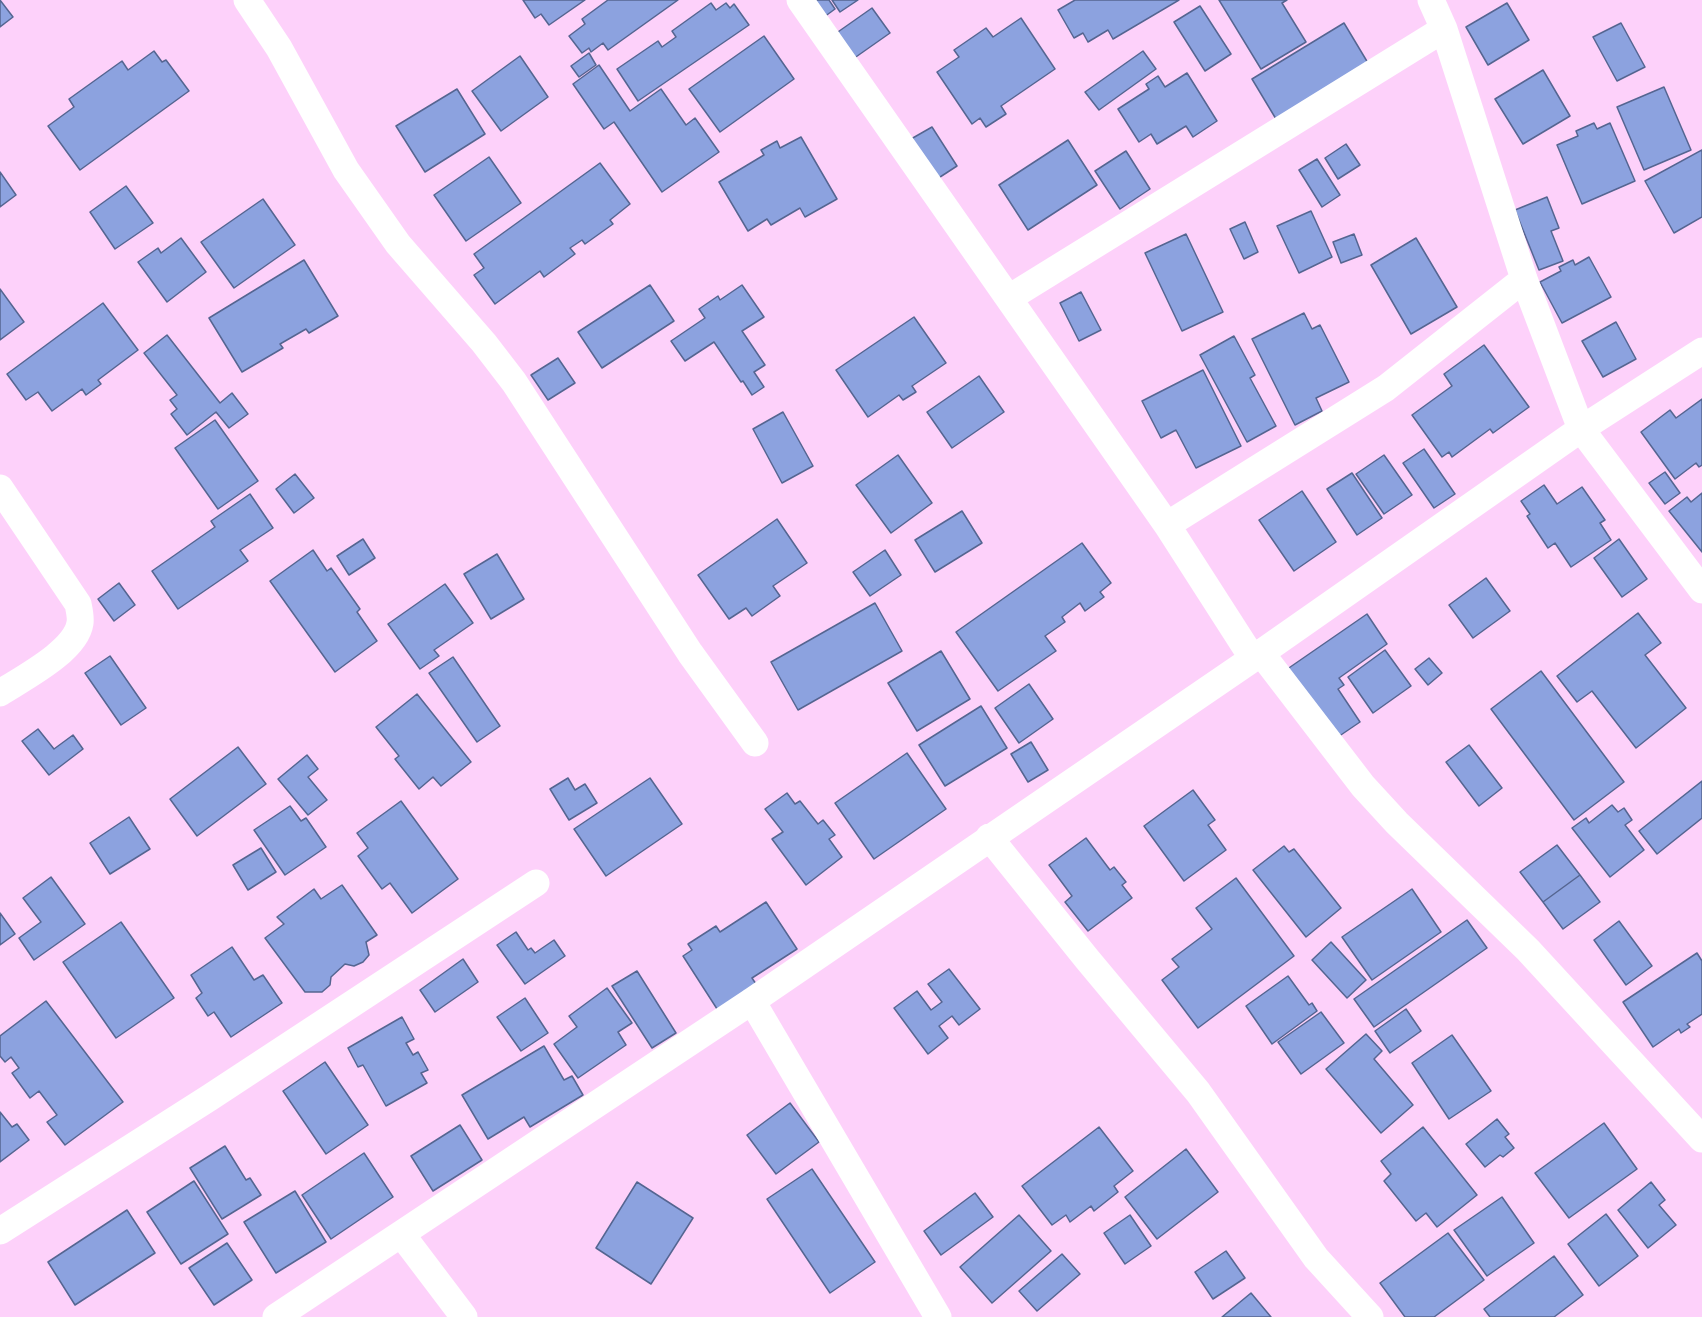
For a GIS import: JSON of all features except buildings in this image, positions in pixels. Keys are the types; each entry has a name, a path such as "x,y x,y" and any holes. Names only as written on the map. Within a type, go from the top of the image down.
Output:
{"street":[{"path":"247,0 279,48 346,170 398,244 484,343 514,382 690,653 755,743"},
{"path":"800,0 1257,656 1363,786 1397,823 1528,950 1702,1139"},
{"path":"1431,0 1444,30 1524,279 1581,429 1702,590"},
{"path":"1009,298 1444,30"},
{"path":"1167,525 1386,388 1524,279"},
{"path":"276,1317 752,1001 1257,656 1581,429 1702,351"},
{"path":"0,488 78,604 81,623 61,654 0,693"},
{"path":"989,837 1198,1092 1316,1258 1370,1317"},
{"path":"0,1231 209,1098 536,883"},
{"path":"752,1001 938,1317"},
{"path":"402,1234 464,1317"}]}
